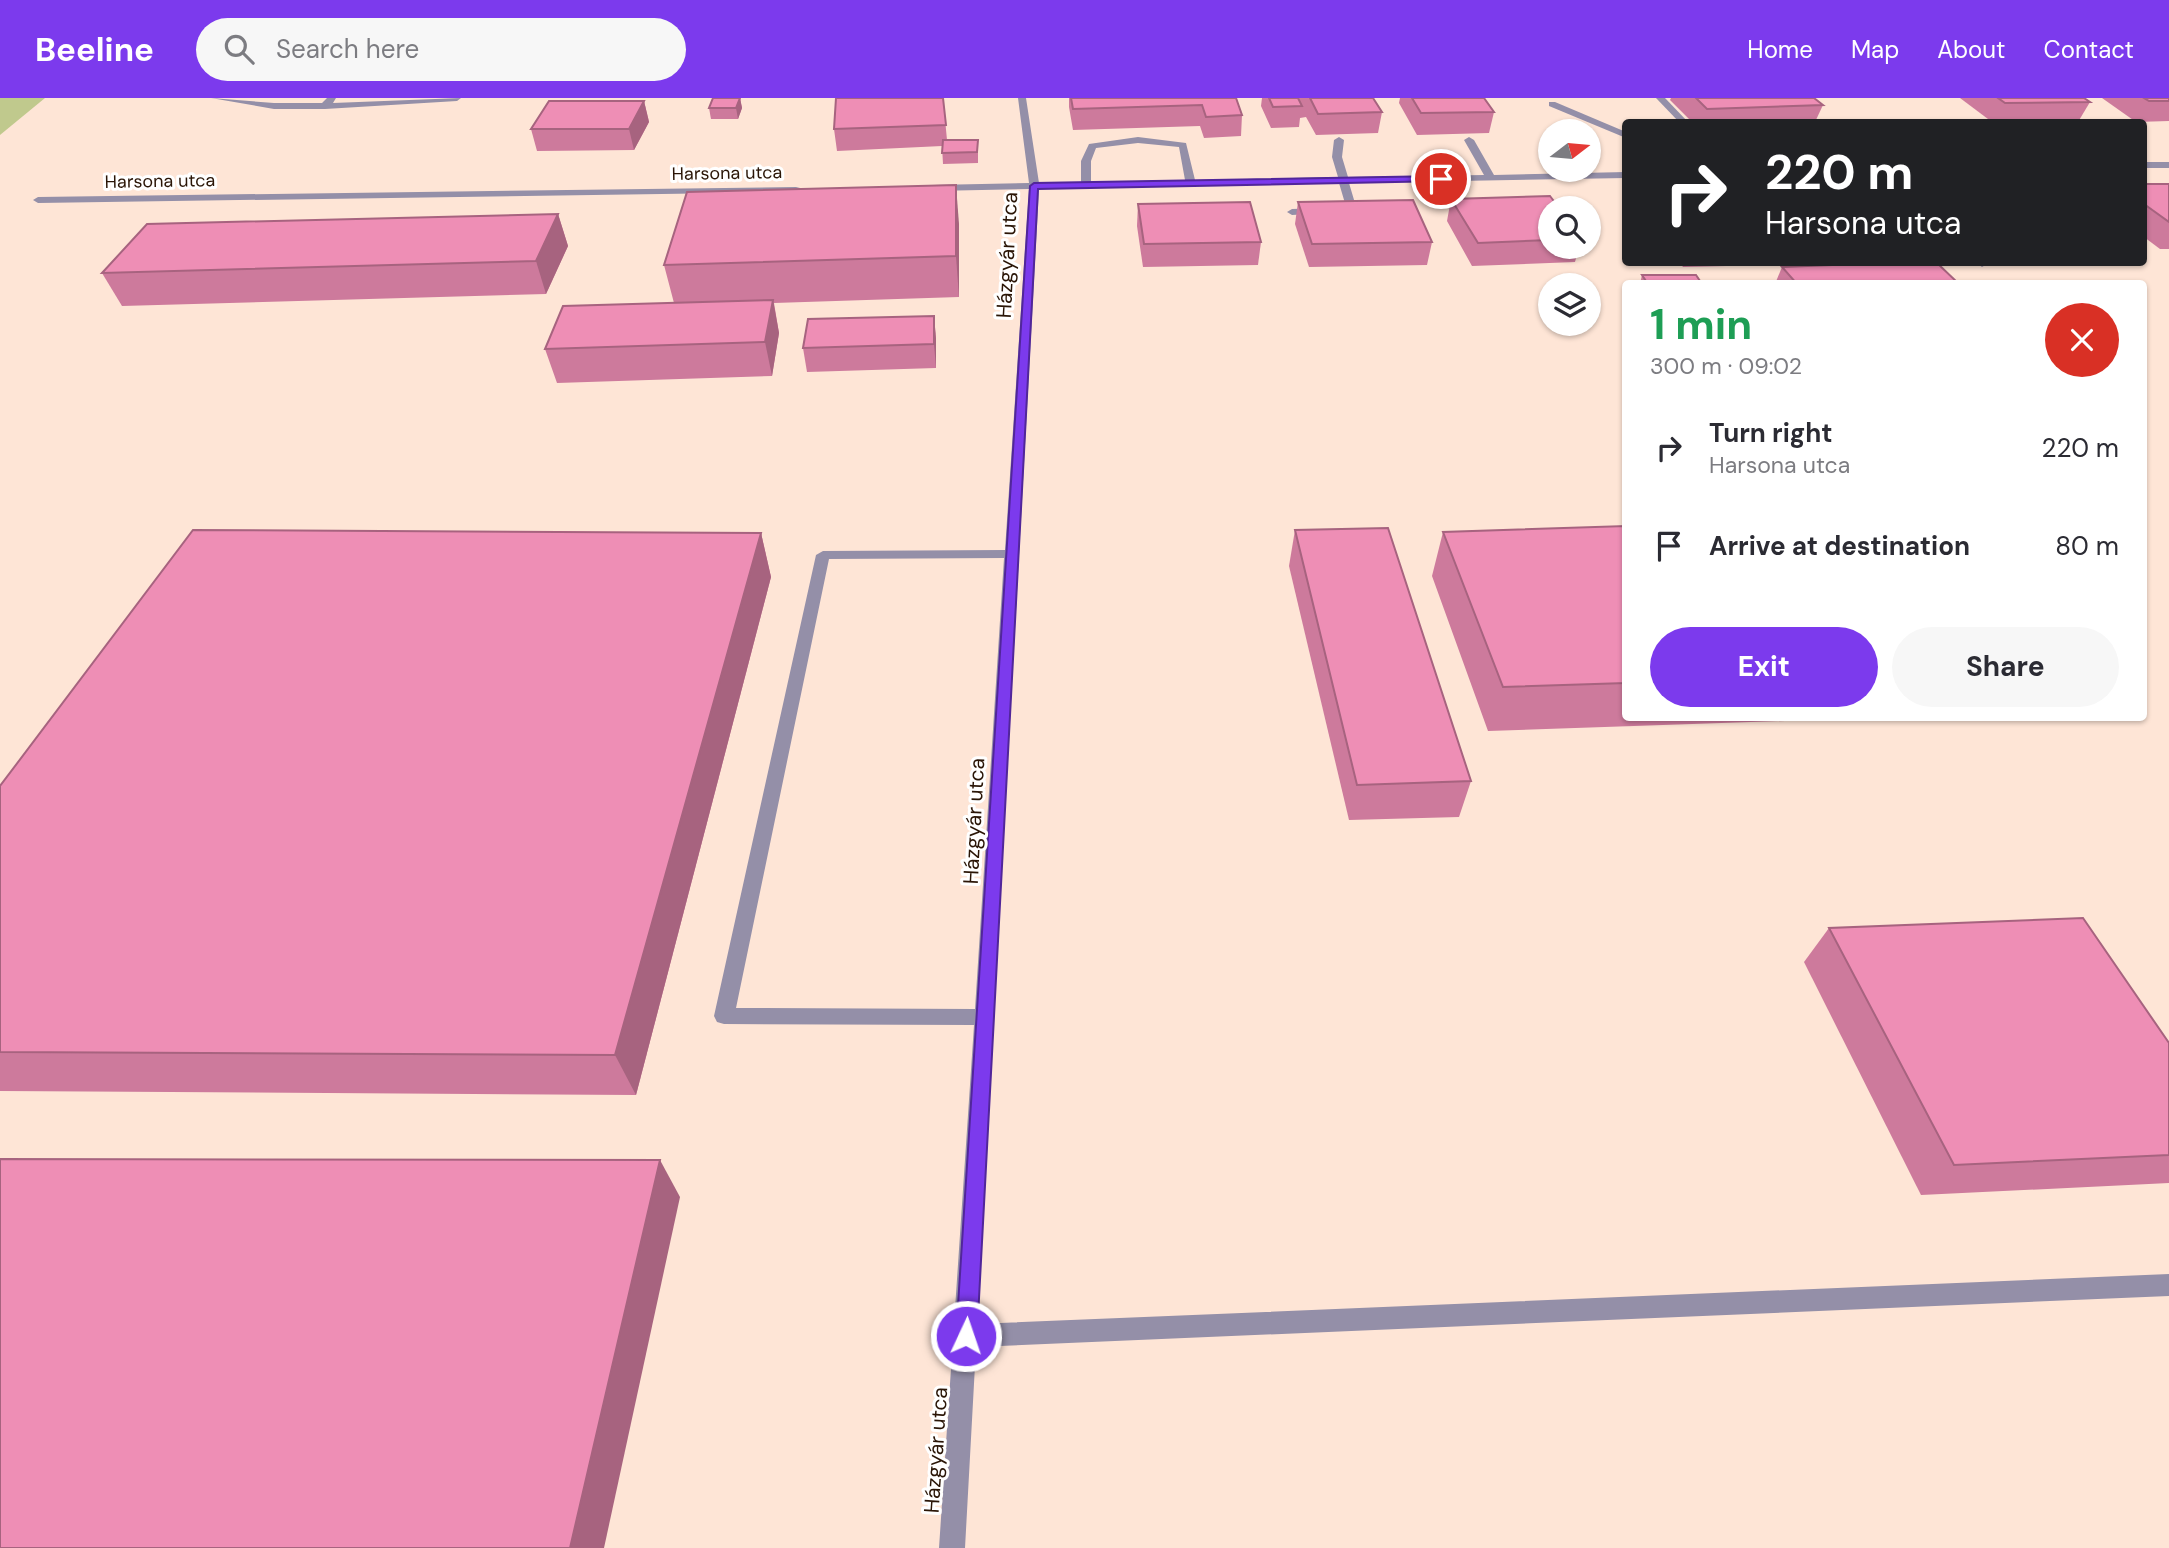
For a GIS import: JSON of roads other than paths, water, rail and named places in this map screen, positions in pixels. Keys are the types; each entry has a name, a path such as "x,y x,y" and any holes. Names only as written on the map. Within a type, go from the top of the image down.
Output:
{"street":[{"path":"215,98 274,106 457,98"},
{"name":"Házgyár utca","path":"952,1548 1034,186 1022,98"},
{"path":"1660,98 1681,119"},
{"path":"1552,104 1622,133"},
{"path":"1086,185 1086,161 1092,146 1111,141 1150,139 1183,145 1191,183"},
{"path":"1339,140 1337,158 1352,210"},
{"path":"1469,140 1491,178"},
{"path":"2147,165 2169,165"},
{"path":"925,188 1191,183 1233,188 1342,181 1622,175"},
{"name":"Harsona utca","path":"38,200 814,189"},
{"path":"1340,210 1364,210"},
{"path":"1292,212 1328,211"},
{"path":"986,1017 724,1016 823,555 1012,554"},
{"path":"966,1336 2169,1285"}]}
